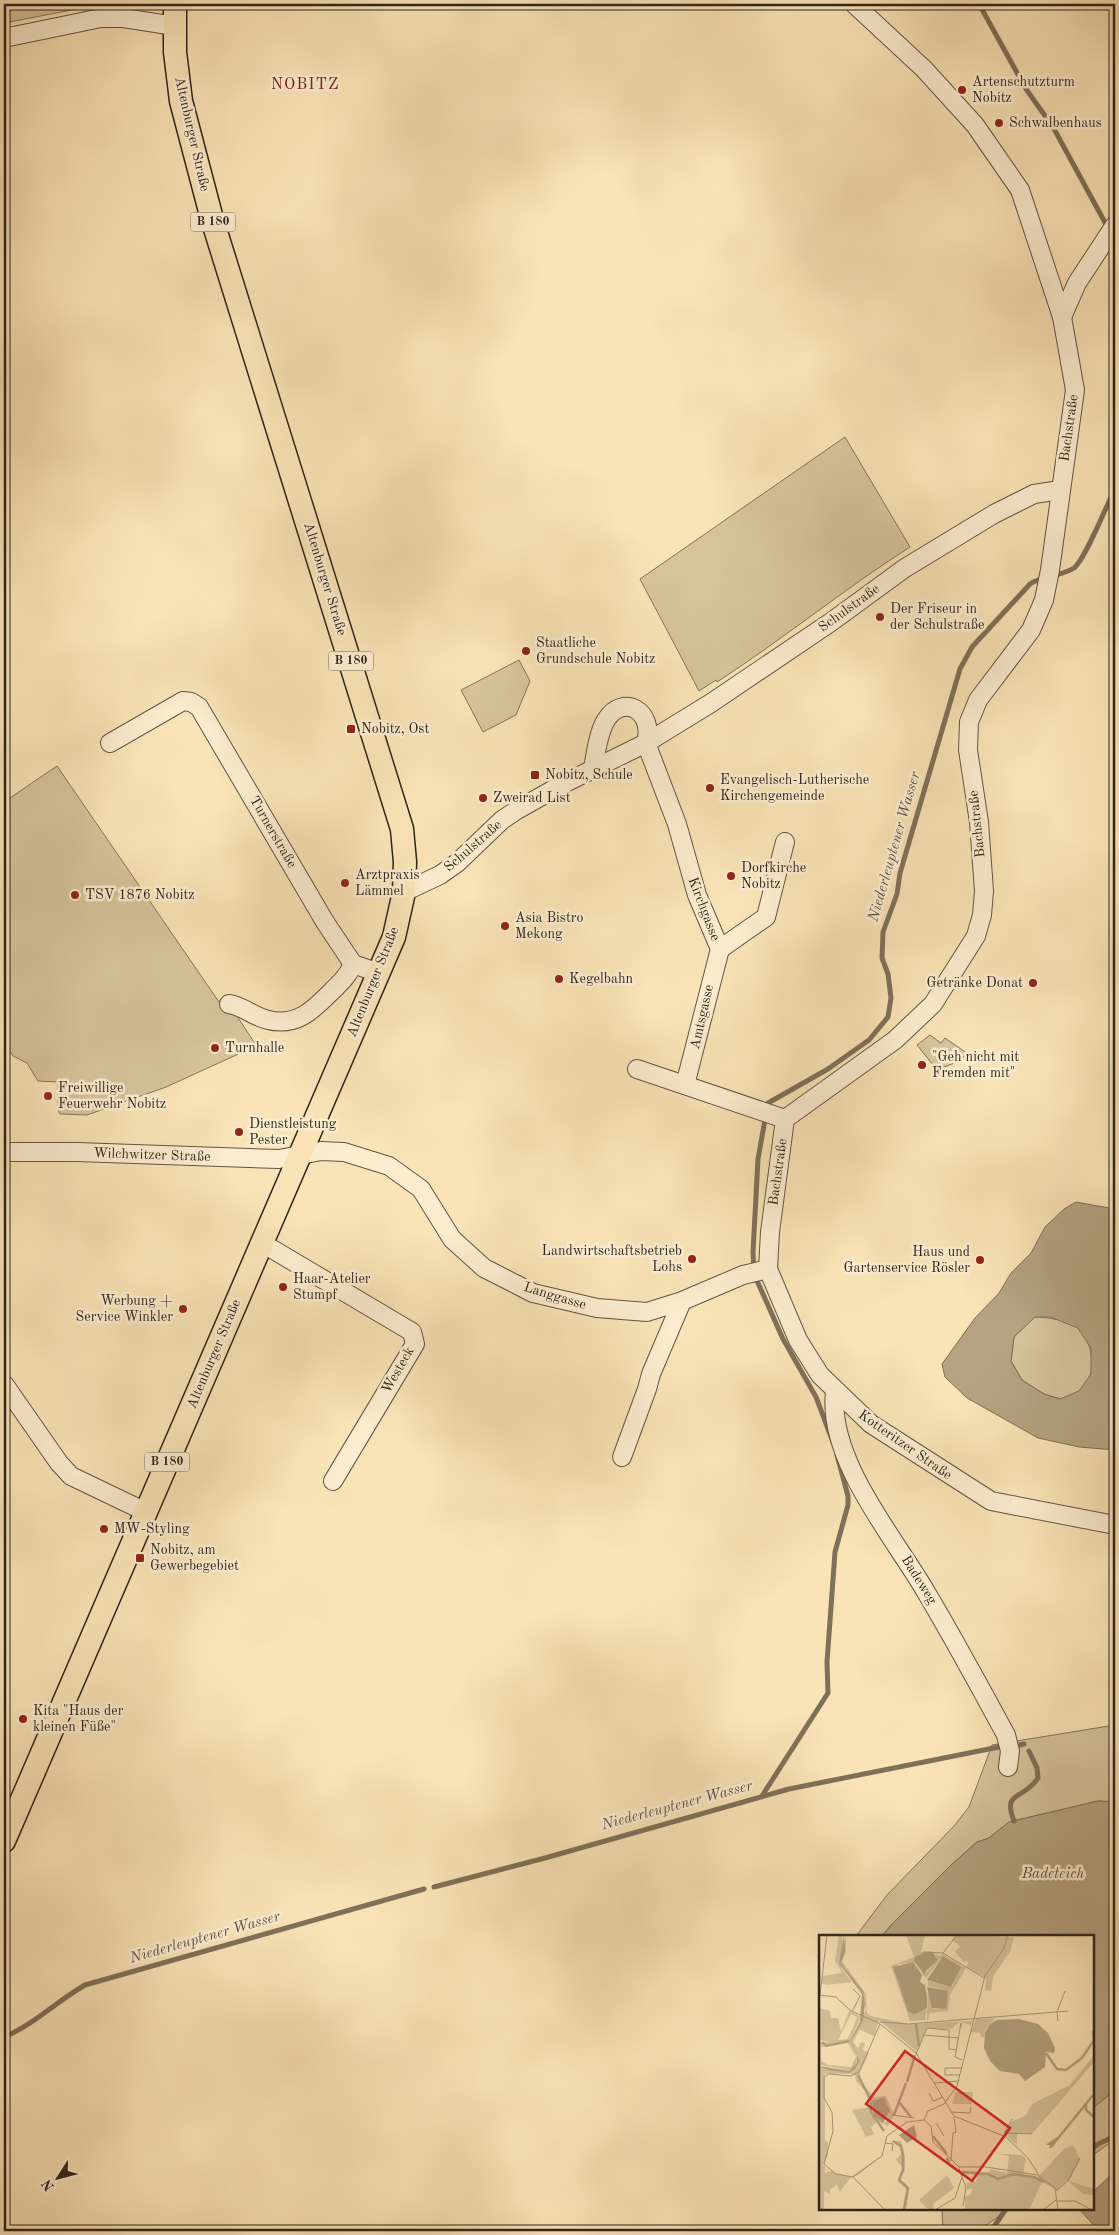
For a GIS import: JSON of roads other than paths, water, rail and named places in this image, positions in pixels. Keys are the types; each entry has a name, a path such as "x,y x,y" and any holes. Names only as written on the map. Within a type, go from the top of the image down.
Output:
{"main road":[{"name":"Altenburger Straße","path":"4,1841 379,973 394,937 404,892 406,862 402,829 212,219 177,74 175,4"}],"street":[{"name":"Bachstraße","path":"759,1271 770,1232 773,1114 895,1040 933,1004 976,936 982,915 984,891 979,822 968,750 969,722 978,700 1031,630 1044,600 1075,390 1062,317 1020,190 975,125 924,68 854,4"},
{"path":"4,38 101,18 123,18 175,26"},
{"path":"1062,317 1077,283 1112,230"},
{"name":"Schulstraße","path":"404,892 440,875 457,863 502,820 517,810 592,768 646,743 750,677 905,568 994,514 1034,494 1060,490"},
{"name":"Turnerstraße","path":"110,743 184,701 191,702 199,707 325,922 353,964"},
{"path":"592,768 606,720 615,710 630,707 641,712 648,722 649,733 646,743"},
{"name":"Kirchgasse","path":"646,743 677,824 697,895 720,949 766,917 785,842"},
{"name":"Amtsgasse","path":"685,1085 720,949"},
{"path":"228,1004 237,1005 268,1020 292,1021 305,1016 315,1009 349,975 353,964 379,973"},
{"path":"637,1069 773,1114"},
{"name":"Langgasse","path":"300,1156 321,1151 344,1152 389,1166 421,1189 452,1238 484,1268 533,1293 597,1308 647,1312 682,1301 759,1271"},
{"name":"Wilchwitzer Straße","path":"4,1152 77,1152 279,1159 300,1156"},
{"name":"Westeck","path":"262,1242 412,1332 415,1344 333,1480"},
{"name":"Kotteritzer Straße","path":"759,1271 820,1375 835,1392 871,1424 991,1501 1016,1508 1115,1525"},
{"path":"622,1457 651,1374 682,1301"},
{"path":"4,1384 59,1463 71,1476 146,1512"},
{"name":"Badeweg","path":"835,1392 833,1409 837,1432 852,1469 878,1519 910,1564 950,1631 1006,1735 1010,1751 1008,1767"}],"water":[{"path":"1076,1202 1115,1209 1115,1450 1079,1447 1038,1438 967,1398 945,1377 942,1364 975,1318 999,1293 1011,1273 1031,1253 1045,1227 1064,1209","holes":["1035,1317 1050,1317 1078,1328 1091,1348 1091,1374 1079,1391 1060,1399 1044,1394 1022,1380 1011,1361 1014,1337"]},
{"name":"Badeteich","path":"1098,1801 1115,1802 1115,2090 1094,2107 1094,1935 883,1935 951,1865 977,1842 989,1838 1009,1822"},
{"path":"1110,2176 1115,2176 1115,2231 1099,2231 1080,2210 1094,2210 1094,2191"}],"waterway":[{"name":"Niederleuptener Wasser","path":"979,4 1026,89 1053,127 1108,228"},
{"name":"Niederleuptener Wasser","path":"833,1442 816,1397 783,1339 754,1274 753,1252 758,1159 768,1103 828,1069 869,1040 888,1017 891,998 888,974 882,958 883,932 897,894 900,873 960,669 972,647 1030,584 1040,579 1069,571 1079,563 1115,489"},
{"name":"Niederleuptener Wasser","path":"762,1796 828,1693 827,1662 835,1552 848,1505 848,1496 837,1455"},
{"path":"1019,1745 1024,1744"},
{"name":"Niederleuptener Wasser","path":"434,1887 545,1858 789,1789 999,1747"},
{"path":"1014,1821 1011,1811 1012,1800 1038,1778 1037,1768 1029,1751"},
{"name":"Niederleuptener Wasser","path":"4,2037 25,2026 85,1985 424,1889"},
{"path":"1094,2147 1115,2135"},
{"path":"991,2231 1005,2210"}],"place":[{"name":"Artenschutzturm Nobitz","path":"962,90"},
{"name":"Schwalbenhaus","path":"999,123"},
{"name":"Der Friseur in der Schulstraße","path":"880,617"},
{"name":"Staatliche Grundschule Nobitz","path":"526,651"},
{"name":"Nobitz, Ost","path":"351,729"},
{"name":"Nobitz, Schule","path":"535,775"},
{"name":"Evangelisch-Lutherische Kirchengemeinde","path":"710,788"},
{"name":"Zweirad List","path":"483,798"},
{"name":"Dorfkirche Nobitz","path":"731,876"},
{"name":"Arztpraxis Lämmel","path":"345,883"},
{"name":"TSV 1876 Nobitz","path":"75,895"},
{"name":"Asia Bistro Mekong","path":"505,926"},
{"name":"Kegelbahn","path":"559,979"},
{"name":"Getränke Donat","path":"1033,983"},
{"name":"Turnhalle","path":"215,1048"},
{"name":"\"Geh nicht mit Fremden mit\"","path":"922,1065"},
{"name":"Freiwillige Feuerwehr Nobitz","path":"48,1096"},
{"name":"Dienstleistung Pester","path":"239,1132"},
{"name":"Landwirtschaftsbetrieb Lohs","path":"692,1259"},
{"name":"Haus und Gartenservice Rösler","path":"980,1260"},
{"name":"Haar-Atelier Stumpf","path":"283,1287"},
{"name":"Werbung + Service Winkler","path":"183,1309"},
{"name":"MW-Styling","path":"104,1529"},
{"name":"Nobitz, am Gewerbegebiet","path":"140,1558"},
{"name":"Kita \"Haus der kleinen Füße\"","path":"23,1719"}],"district":[{"name":"NOBITZ","path":"305,85"}]}
